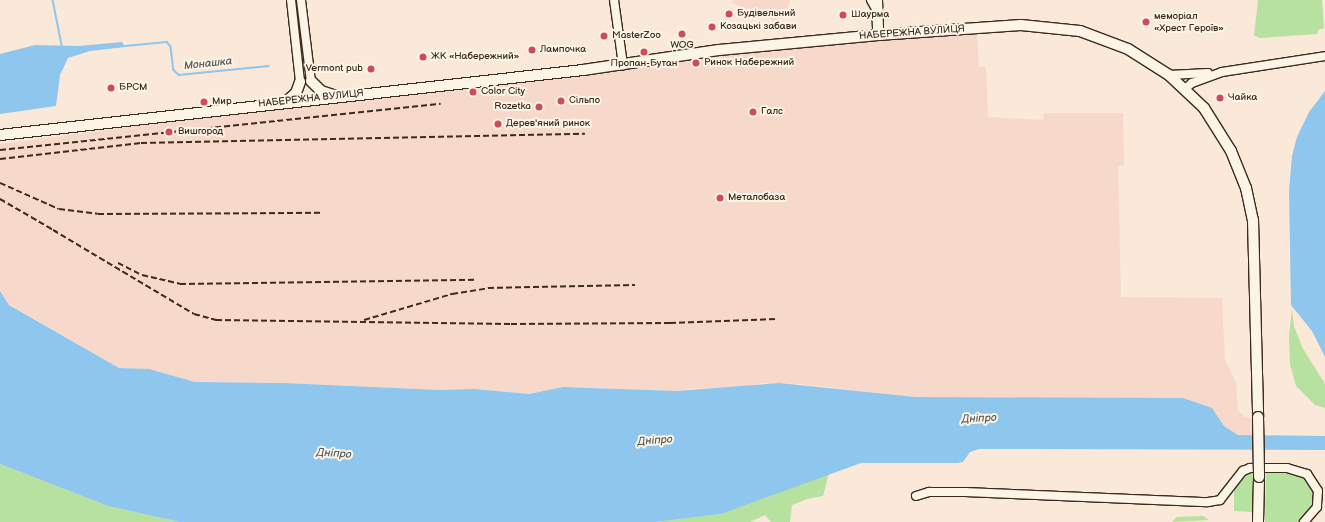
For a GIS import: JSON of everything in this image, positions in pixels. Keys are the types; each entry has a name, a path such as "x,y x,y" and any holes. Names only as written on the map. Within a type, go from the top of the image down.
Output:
{"main road":[{"path":"877,0 878,35"},
{"name":"НАБЕРЕЖНА ВУЛИЦЯ","path":"0,135 287,101 623,65 719,50 878,35 1007,26 1064,28 1113,42 1169,75 1185,89 1211,117 1231,151 1250,204 1256,270 1259,477 1258,522"},
{"path":"311,81 321,91 335,96"},
{"path":"309,99 311,81"},
{"path":"300,82 309,99"},
{"path":"287,101 296,93 300,82"}],"street":[{"path":"291,0 300,82"},
{"path":"301,0 311,81"},
{"path":"614,0 623,65"},
{"path":"871,0 877,11"},
{"path":"297,49 307,48"},
{"path":"1169,75 1222,72 1325,56"},
{"path":"1185,89 1192,83 1222,72"},
{"path":"916,496 929,492 965,492 1208,502 1220,500 1243,471 1250,468 1287,468 1307,474 1318,491 1317,507 1304,522"}],"shaded area":[{"path":"733,0 790,0 785,18 777,17 777,22 732,3"},
{"path":"977,34 979,67 986,67 988,117 1043,120 1044,113 1123,113 1124,165 1118,166 1121,297 1222,298 1225,360 1236,383 1238,410 1245,417 1252,419 1252,437 1233,433 1219,421 1212,409 1182,398 916,397 800,384 763,383 732,389 695,388 677,391 563,387 529,394 474,389 440,390 284,383 195,382 149,369 119,368 9,304 0,291 0,144 719,50"}],"green space":[{"path":"1258,0 1322,0 1324,29 1319,29 1317,34 1260,38 1254,35"},
{"path":"1292,309 1294,326 1302,347 1325,384 1325,408 1315,405 1296,386 1290,364 1289,336"},
{"path":"0,464 108,506 180,522 0,522"},
{"path":"1253,472 1253,512 1234,511 1234,489 1247,475"},
{"path":"1266,472 1299,474 1309,482 1315,495 1311,509 1305,517 1297,522 1265,522"},
{"path":"829,473 823,496 807,499 792,505 790,522 771,522 765,515 750,522 656,522 721,514"},
{"path":"1203,516 1209,520 1172,522 1177,517"}],"water":[{"path":"122,42 125,47 90,51 68,58 60,75 56,106 0,114 0,54 35,45 79,46"},
{"path":"1325,91 1325,357 1312,331 1291,305 1289,190 1292,156 1297,137 1309,112"},
{"name":"Дніпро","path":"0,291 9,305 119,368 149,369 195,382 284,383 440,390 474,389 529,394 563,387 677,391 779,383 916,397 1183,398 1212,408 1224,426 1238,435 1325,436 1325,450 979,449 970,452 963,462 957,463 861,463 721,514 656,522 180,522 108,506 0,464"}],"waterway":[{"path":"53,0 62,45"},
{"name":"Монашка","path":"125,46 167,42 171,47 174,70 179,75 269,66"}],"railway":[{"path":"0,150 441,104"},
{"path":"0,159 141,143 585,134"},
{"path":"0,183 59,209 98,214 323,213"},
{"path":"0,199 57,232"},
{"path":"53,230 194,314 216,320 511,324 670,323 776,319"},
{"path":"118,263 142,275 180,284 477,280"},
{"path":"364,320 452,294 488,288 635,285"}],"place":[{"name":"Будівельний","path":"729,14"},
{"name":"Шаурма","path":"843,15"},
{"name":"меморіал «Хрест Героїв»","path":"1146,22"},
{"name":"Козацькі забави","path":"712,27"},
{"name":"WOG","path":"682,34"},
{"name":"MasterZoo","path":"604,36"},
{"name":"Лампочка","path":"532,50"},
{"name":"Пропан-Бутан","path":"644,52"},
{"name":"ЖК «Набережний»","path":"423,57"},
{"name":"Ринок Набережний","path":"696,63"},
{"name":"Vermont pub","path":"371,69"},
{"name":"БРСМ","path":"111,88"},
{"name":"Color City","path":"473,92"},
{"name":"Чайка","path":"1220,98"},
{"name":"Сільпо","path":"561,101"},
{"name":"Мир","path":"204,102"},
{"name":"Rozetka","path":"539,107"},
{"name":"Галс","path":"753,112"},
{"name":"Дерев'яний ринок","path":"498,124"},
{"name":"Вишгород","path":"169,132"},
{"name":"Металобаза","path":"720,198"}]}
